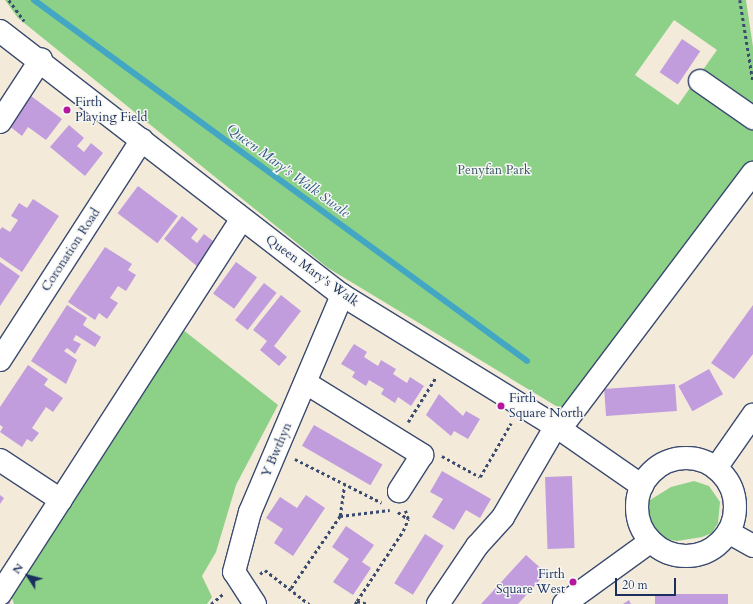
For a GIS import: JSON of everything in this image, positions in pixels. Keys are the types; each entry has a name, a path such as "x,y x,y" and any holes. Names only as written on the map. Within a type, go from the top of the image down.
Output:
{"street":[{"name":"Queen Mary's Walk","path":"0,31 40,59 241,220 342,295 522,405 642,486"},
{"path":"0,122 40,59"},
{"path":"700,81 753,118"},
{"name":"Coronation Road","path":"0,360 142,140"},
{"path":"438,604 477,546 503,517 558,428 753,173"},
{"path":"0,594 241,220"},
{"name":"Y Bwthyn","path":"250,596 234,572 250,512 306,383 342,295"},
{"path":"306,383 422,454 397,500"},
{"path":"716,468 753,415"},
{"path":"678,458 694,458 716,468 731,486 735,501 728,532 718,544 692,555 676,555 651,541 638,515 642,486 651,472 678,458"},
{"path":"0,460 60,500"},
{"path":"728,532 753,546"},
{"path":"564,604 651,541"}],"path":[{"path":"9,0 26,22"},
{"path":"740,0 753,81"},
{"path":"398,440 447,359"},
{"path":"422,454 440,455 480,477 522,405"},
{"path":"278,449 344,486 397,500 408,519"},
{"path":"291,588 340,516 344,486"},
{"path":"340,516 397,500"},
{"path":"397,500 408,519"},
{"path":"355,604 408,519"},
{"path":"250,596 265,570 291,588 310,604"},
{"path":"211,604 214,600"},
{"path":"357,601 368,604"}],"green space":[{"name":"Penyfan Park","path":"5,0 746,0 753,47 753,162 566,412 328,268 18,18","holes":["674,20 717,50 678,105 635,75"]},
{"path":"182,329 278,405 236,485 216,552 202,576 212,597 207,604 14,604 11,596"},
{"path":"694,481 709,486 720,502 718,523 712,533 702,537 677,541 660,538 647,517 650,500 671,487"}],"building":[{"path":"682,39 700,51 678,84 660,72"},
{"path":"31,96 62,119 46,140 28,127 22,136 8,125"},
{"path":"69,125 84,138 77,146 84,152 91,143 103,153 85,176 50,147"},
{"path":"138,186 178,216 157,243 118,213"},
{"path":"33,199 59,216 22,272 0,257 0,230 2,227 10,232 18,220 11,216 19,203 27,208"},
{"path":"182,216 198,229 191,238 197,243 204,234 217,244 198,267 164,239"},
{"path":"105,247 132,264 128,270 136,275 126,291 118,286 110,298 118,303 107,319 99,313 95,320 68,302"},
{"path":"0,262 20,276 0,306"},
{"path":"236,262 257,277 234,309 213,294"},
{"path":"264,283 277,293 248,330 235,320"},
{"path":"281,295 301,311 274,346 287,357 279,366 260,350 267,341 253,330"},
{"path":"67,305 87,318 83,325 101,337 95,347 76,335 73,340 81,344 75,354 67,348 64,351 77,360 66,384 31,361"},
{"path":"753,305 753,354 734,379 711,363"},
{"path":"354,344 367,352 364,357 378,366 381,360 396,369 393,374 407,383 410,377 424,386 411,406 398,397 395,403 381,394 384,389 369,380 366,386 352,377 355,372 341,364"},
{"path":"28,365 48,379 44,385 63,398 53,412 46,407 32,428 39,433 32,442 27,439 22,447 0,432 3,427 0,425 0,407"},
{"path":"709,369 723,394 692,411 678,386"},
{"path":"675,384 677,411 606,416 604,389"},
{"path":"439,394 463,416 466,411 480,419 468,439 454,431 451,436 426,415"},
{"path":"314,425 382,464 370,485 302,446"},
{"path":"442,471 491,499 480,518 466,510 454,530 432,517 443,499 430,492"},
{"path":"572,476 575,548 548,549 545,477"},
{"path":"0,495 4,498 0,504"},
{"path":"306,495 325,508 293,556 274,543 283,529 266,518 280,497 297,508"},
{"path":"346,526 374,545 362,562 371,568 353,595 333,582 349,559 332,547"},
{"path":"425,534 444,546 413,595 394,583"},
{"path":"526,555 546,573 518,604 481,604"},
{"path":"655,594 728,594 728,604 655,604"},
{"path":"11,596 10,604 0,604"},
{"path":"629,600 631,604 623,604"}],"waterway":[{"name":"Queen Mary's Walk Swale","path":"34,0 527,361"}],"place":[{"name":"Firth Playing Field","path":"67,110"},
{"name":"Firth Square North","path":"501,406"},
{"name":"Firth Square West","path":"573,582"}]}
